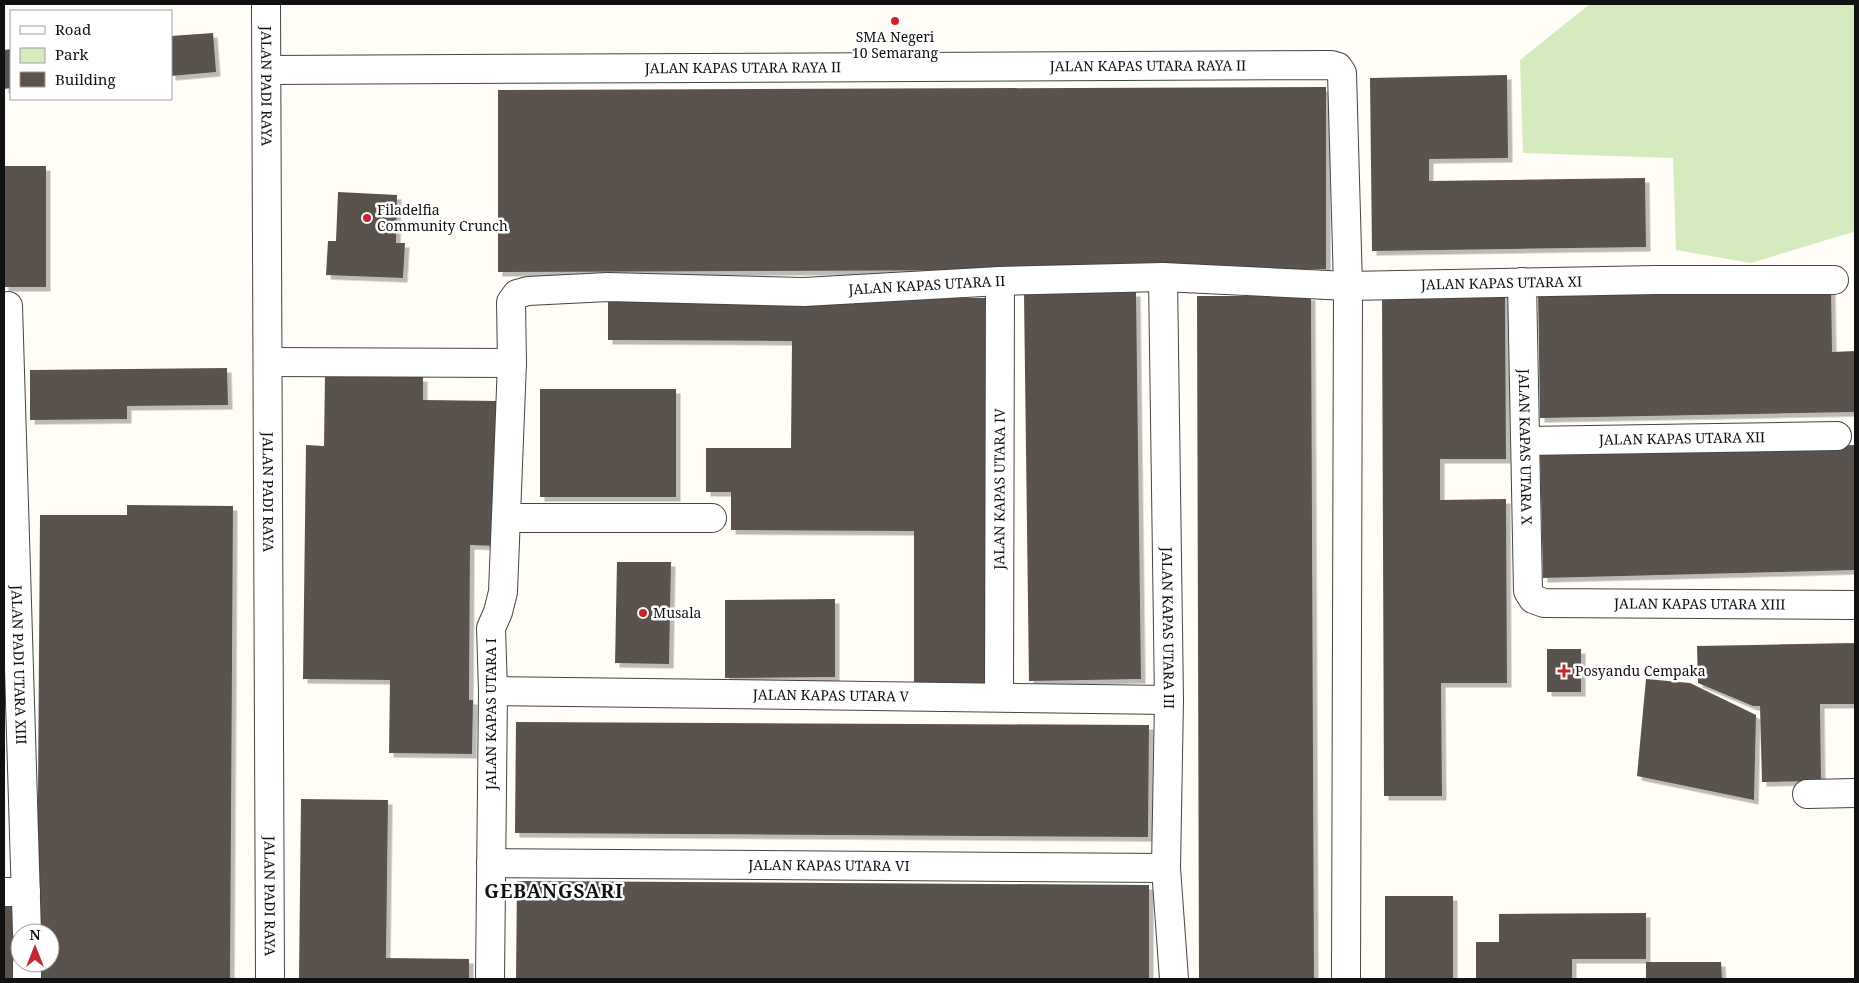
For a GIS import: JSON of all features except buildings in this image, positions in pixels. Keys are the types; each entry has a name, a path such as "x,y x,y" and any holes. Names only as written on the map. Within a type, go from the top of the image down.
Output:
{"street":[{"name":"JALAN PADI RAYA","path":"266,4 270,979"},
{"name":"JALAN KAPAS UTARA RAYA II","path":"267,70 1321,65 1338,67 1342,73 1348,286"},
{"name":"JALAN KAPAS UTARA II","path":"511,302 516,294 528,291 608,287 804,292 1000,282 1163,277 1348,286"},
{"name":"JALAN KAPAS UTARA III","path":"1163,277 1169,700 1166,868 1174,979"},
{"name":"JALAN KAPAS UTARA XI","path":"1348,286 1656,280 1834,280"},
{"name":"JALAN KAPAS UTARA IV","path":"998,697 1000,282"},
{"name":"JALAN KAPAS UTARA X","path":"1522,282 1528,591 1533,599 1544,603"},
{"path":"1346,979 1348,286"},
{"name":"JALAN KAPAS UTARA I","path":"490,979 493,691 491,628 498,612 503,592 512,363 511,302"},
{"name":"JALAN PADI UTARA XIII","path":"8,306 15,892 24,923"},
{"path":"268,362 512,363"},
{"name":"JALAN KAPAS UTARA XII","path":"1526,441 1837,436"},
{"path":"507,518 712,518"},
{"name":"JALAN KAPAS UTARA XIII","path":"1544,603 1855,605"},
{"name":"JALAN KAPAS UTARA V","path":"493,691 1169,700"},
{"path":"1806,794 1855,793"},
{"name":"JALAN KAPAS UTARA VI","path":"491,863 1166,868"}],"green space":[{"path":"1590,4 1855,4 1855,228 1853,232 1751,263 1676,250 1673,158 1523,153 1520,60"}],"place":[{"name":"SMA Negeri 10 Semarang","path":"895,21"},
{"name":"Filadelfia Community Crunch","path":"367,218"},
{"name":"Musala","path":"643,613"},
{"name":"Posyandu Cempaka","path":"1564,671"}],"district":[{"name":"GEBANGSARI","path":"554,891"}]}
